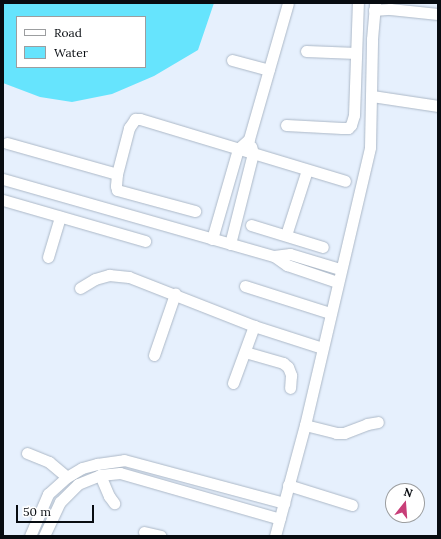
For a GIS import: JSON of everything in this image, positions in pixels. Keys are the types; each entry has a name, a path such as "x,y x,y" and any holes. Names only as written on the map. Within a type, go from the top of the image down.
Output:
{"street":[{"path":"230,244 253,153 249,139 288,3"},
{"path":"286,125 348,128 351,125 354,114 358,3"},
{"path":"276,536 288,485 305,425 337,282 370,147 372,39 375,6 438,14"},
{"path":"306,51 356,53"},
{"path":"232,60 269,70"},
{"path":"372,96 438,106"},
{"path":"195,211 118,190 116,186 118,174 129,128 135,119 140,119 307,170 345,180"},
{"path":"212,238 238,148 249,139"},
{"path":"7,143 118,174"},
{"path":"286,235 307,170"},
{"path":"3,180 274,256 287,265 337,282"},
{"path":"3,200 145,241"},
{"path":"48,257 60,216"},
{"path":"251,225 323,247"},
{"path":"274,256 290,254 340,270"},
{"path":"80,288 95,279 109,275 129,277 254,326 322,348"},
{"path":"245,286 330,313"},
{"path":"154,355 175,294"},
{"path":"233,383 254,326"},
{"path":"245,352 276,360 288,367 291,375 290,388"},
{"path":"305,425 336,433 344,433 367,424 378,422"},
{"path":"27,453 49,462 67,477"},
{"path":"30,536 48,494 67,477 82,468 124,460 284,504"},
{"path":"120,473 124,460"},
{"path":"44,536 60,502 78,484 100,475 120,473 280,519"},
{"path":"100,475 108,496 114,503"},
{"path":"288,485 352,505"},
{"path":"234,506 239,491"},
{"path":"144,532 161,536"}],"water":[{"path":"3,3 214,3 198,50 154,76 112,94 72,102 40,97 3,83"}]}
